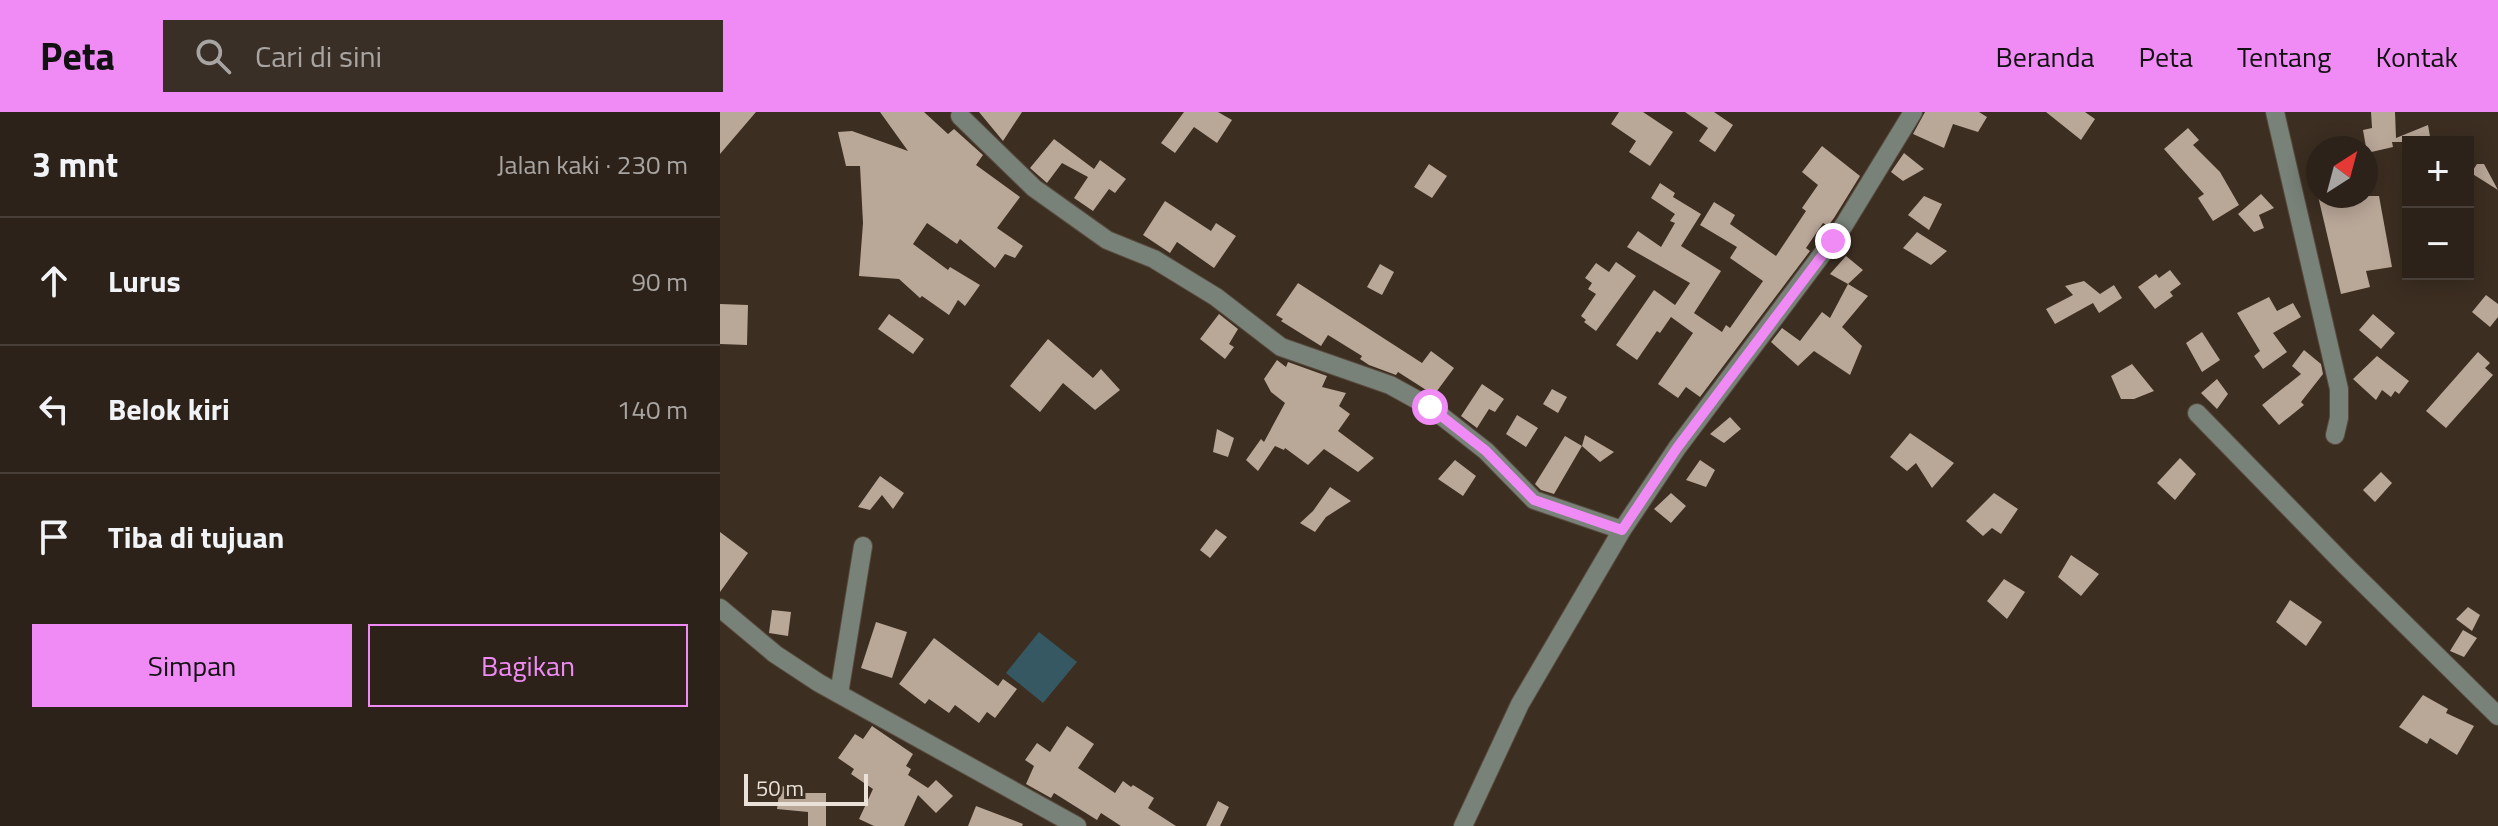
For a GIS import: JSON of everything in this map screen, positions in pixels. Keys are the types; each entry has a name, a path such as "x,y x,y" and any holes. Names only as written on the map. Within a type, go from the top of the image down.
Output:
{"street":[{"path":"1463,826 1520,704 1622,530 1677,448 1839,233 1913,112"},
{"path":"2275,112 2339,389 2339,418 2335,435"},
{"path":"960,116 1034,188 1107,240 1154,259 1216,297 1281,347 1390,385 1430,407 1486,451 1534,500 1622,530"},
{"path":"2197,413 2498,716"},
{"path":"839,694 863,546"},
{"path":"720,608 775,654 839,694 1077,826"}],"water":[{"path":"1039,632 1077,662 1043,703 1006,673"}],"building":[{"path":"720,112 756,112 720,154"},
{"path":"880,112 924,112 948,134 954,129 983,155 976,165 1020,197 997,228 1023,246 1015,258 1005,254 995,268 960,239 957,244 927,223 913,244 948,270 950,267 980,285 965,306 958,300 949,315 922,296 920,298 899,279 859,276 863,223 860,166 846,166 838,132 852,131 908,151"},
{"path":"979,112 1022,112 1003,141"},
{"path":"1184,112 1218,112 1232,120 1217,143 1194,127 1175,153 1161,143"},
{"path":"1619,112 1643,112 1673,132 1650,166 1629,152 1636,141 1611,124"},
{"path":"1685,112 1714,112 1733,125 1715,152 1699,141 1708,128"},
{"path":"1925,112 1979,112 1987,117 1978,132 1953,124 1944,148 1913,134"},
{"path":"2046,112 2085,112 2095,119 2081,140"},
{"path":"2371,112 2395,112 2396,138 2428,125 2430,136 2402,136 2402,142 2392,142 2393,147 2378,150 2378,136 2364,136 2363,130 2372,128"},
{"path":"2188,128 2199,140 2193,145 2220,172 2239,205 2213,221 2198,198 2204,194 2164,149"},
{"path":"1054,139 1094,169 1100,160 1126,179 1115,193 1109,189 1093,211 1074,198 1088,177 1062,163 1047,183 1030,168"},
{"path":"1822,146 1860,176 1834,218 1828,226 1823,223 1806,248 1810,251 1700,397 1686,387 1678,398 1658,384 1693,333 1671,317 1637,360 1616,345 1654,290 1675,305 1690,283 1627,247 1638,231 1661,247 1675,223 1670,221 1675,214 1651,198 1660,183 1675,193 1673,197 1701,214 1681,246 1721,271 1694,313 1722,332 1726,325 1730,328 1763,281 1730,258 1737,247 1700,225 1714,202 1735,215 1730,224 1776,256 1806,211 1802,208 1818,185 1802,172"},
{"path":"1904,153 1924,169 1903,181 1891,172"},
{"path":"1429,164 1447,176 1432,198 1414,187"},
{"path":"2477,164 2484,164 2498,190 2474,175"},
{"path":"2261,194 2274,208 2259,215 2264,228 2254,232 2238,214"},
{"path":"1924,196 1942,204 1929,230 1908,215"},
{"path":"2379,196 2392,267 2366,271 2370,287 2341,294 2321,208 2378,208"},
{"path":"1165,201 1211,231 1216,223 1236,236 1214,268 1177,242 1170,253 1143,235"},
{"path":"1917,232 1947,251 1931,265 1903,248"},
{"path":"1846,256 1863,270 1848,284 1830,274"},
{"path":"1616,262 1636,276 1596,331 1581,316 1596,294 1588,289 1592,283 1585,278 1596,263 1609,272"},
{"path":"1380,264 1394,272 1382,295 1367,287"},
{"path":"2170,270 2181,284 2170,292 2173,296 2155,309 2138,287 2156,274 2159,278"},
{"path":"2084,281 2100,294 2114,285 2122,298 2099,313 2093,303 2055,324 2046,309 2073,295 2065,286"},
{"path":"1298,283 1422,363 1431,351 1454,368 1434,395 1398,372 1396,375 1369,365 1360,359 1362,356 1328,335 1321,346 1276,315"},
{"path":"1848,284 1868,296 1842,327 1862,346 1850,375 1814,351 1798,366 1771,342 1782,328 1800,341 1822,312 1830,318"},
{"path":"2486,295 2498,304 2498,317 2490,327 2472,312"},
{"path":"2269,297 2277,311 2293,303 2301,317 2273,333 2287,352 2263,369 2254,356 2260,351 2237,313"},
{"path":"720,304 748,305 747,345 720,344"},
{"path":"889,314 924,339 913,354 878,329"},
{"path":"1219,314 1238,329 1229,344 1234,347 1225,359 1200,339"},
{"path":"2373,314 2395,333 2381,349 2359,330"},
{"path":"2202,332 2220,360 2202,372 2186,343"},
{"path":"1048,339 1093,378 1101,369 1120,390 1095,410 1063,383 1040,412 1010,386"},
{"path":"2304,350 2321,364 2323,374 2301,402 2304,405 2279,425 2262,405 2301,374 2292,366"},
{"path":"2478,352 2490,363 2485,368 2493,375 2446,428 2426,411"},
{"path":"2377,356 2409,381 2399,394 2395,391 2391,397 2382,390 2376,400 2353,379"},
{"path":"1277,360 1286,367 1288,362 1327,376 1322,387 1346,393 1339,406 1350,414 1338,431 1374,458 1358,472 1324,449 1308,465 1285,448 1275,446 1258,471 1246,460 1261,439 1264,442 1285,403 1271,392 1264,379"},
{"path":"2132,364 2154,391 2134,399 2121,399 2111,376"},
{"path":"2217,379 2228,394 2217,409 2201,393"},
{"path":"1482,384 1504,399 1495,412 1489,409 1477,428 1461,416"},
{"path":"1552,389 1567,397 1558,413 1543,404"},
{"path":"1517,415 1538,428 1526,447 1506,434"},
{"path":"1730,417 1741,429 1724,443 1710,434"},
{"path":"1217,429 1234,438 1228,457 1213,452"},
{"path":"1910,433 1954,463 1932,488 1916,463 1907,471 1890,457"},
{"path":"1585,435 1614,452 1600,462 1582,446"},
{"path":"1565,436 1582,446 1554,494 1541,490 1535,484"},
{"path":"2180,458 2196,474 2175,500 2157,483"},
{"path":"1455,460 1476,476 1463,496 1438,479"},
{"path":"1700,460 1715,470 1706,487 1686,480"},
{"path":"2381,472 2392,483 2375,502 2363,490"},
{"path":"880,476 904,493 893,509 882,495 870,510 858,507"},
{"path":"1330,487 1351,501 1326,517 1315,532 1300,523"},
{"path":"1671,493 1686,506 1671,523 1654,509"},
{"path":"1994,493 2018,509 2001,534 1992,528 1983,536 1966,521"},
{"path":"1216,529 1227,537 1210,558 1200,550"},
{"path":"720,532 748,553 720,592"},
{"path":"2071,555 2099,574 2081,596 2058,577"},
{"path":"2004,579 2025,592 2007,619 1987,601"},
{"path":"2290,600 2322,622 2306,646 2276,622"},
{"path":"2468,607 2480,615 2472,631 2456,619"},
{"path":"772,610 791,612 788,636 769,633"},
{"path":"876,622 907,632 892,678 861,668"},
{"path":"2463,630 2477,638 2464,657 2450,651"},
{"path":"934,638 998,686 1003,679 1017,689 995,718 987,712 979,723 955,705 949,713 929,699 925,704 899,684"},
{"path":"2423,695 2448,709 2446,713 2474,726 2457,755 2430,738 2427,744 2399,727"},
{"path":"872,726 913,754 906,766 911,769 908,775 928,788 936,780 953,796 936,813 918,795 904,826 874,826 859,819 873,789 851,774 854,769 838,758 855,734 863,739"},
{"path":"1067,726 1094,744 1078,768 1115,793 1123,781 1131,787 1133,785 1154,798 1148,808 1176,826 1121,826 1101,813 1097,820 1054,793 1051,798 1026,784 1034,766 1025,760 1037,743 1050,752"},
{"path":"780,786 797,788 796,793 826,793 826,826 808,826 808,812 777,809"},
{"path":"1218,801 1229,807 1220,826 1206,826"},
{"path":"976,806 1023,824 968,826"}],"route":[{"path":"1430,407 1486,451 1534,500 1622,530 1668,460 1833,241"}]}
